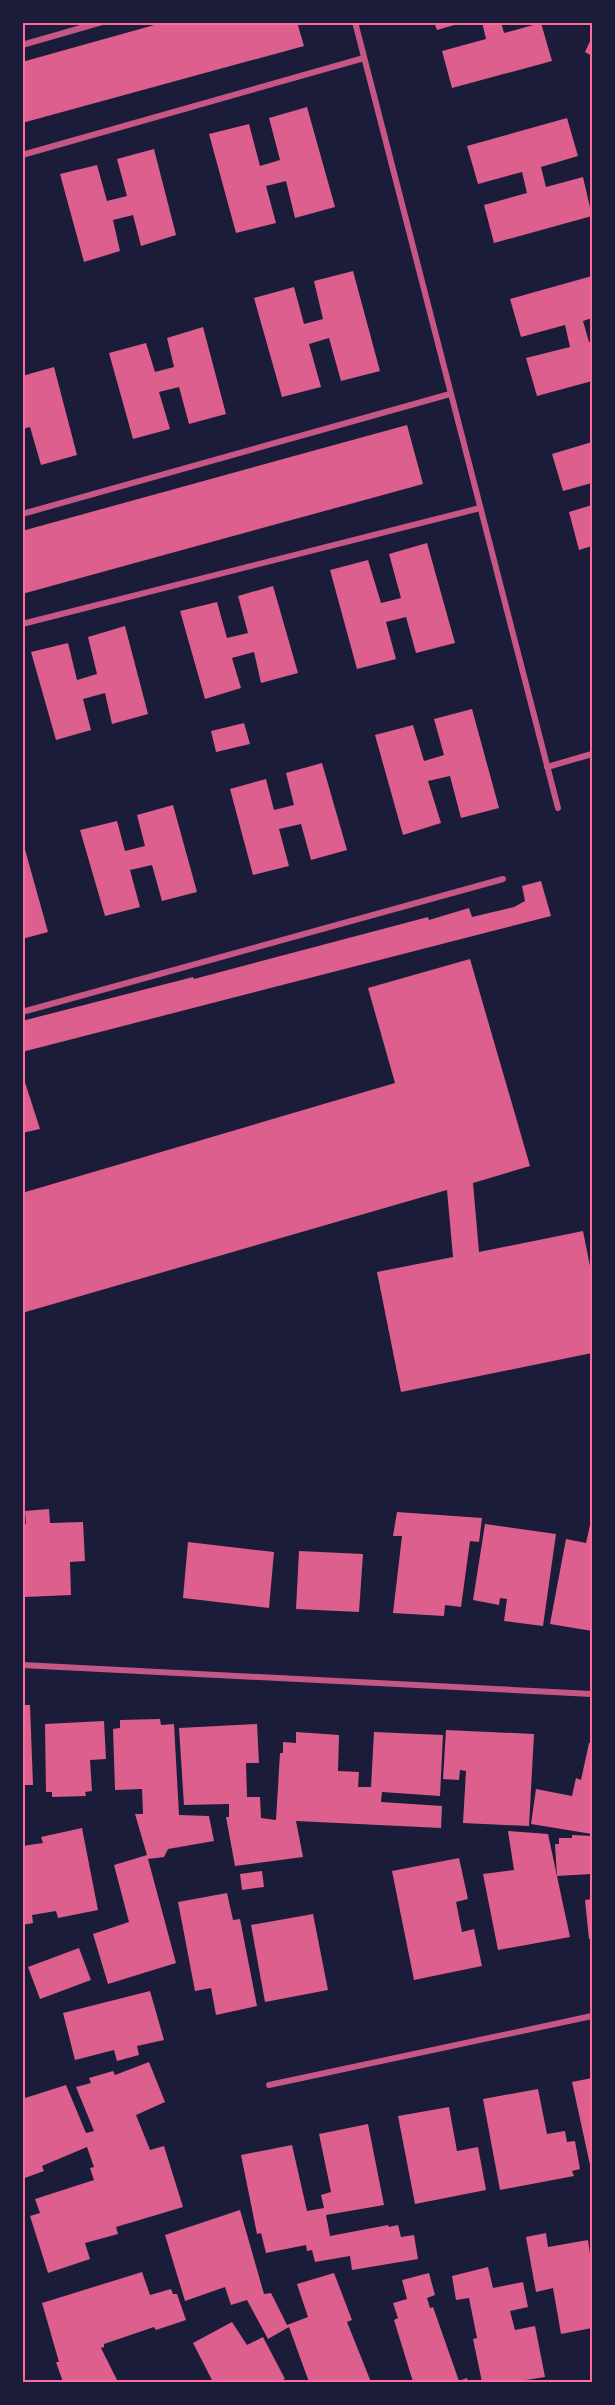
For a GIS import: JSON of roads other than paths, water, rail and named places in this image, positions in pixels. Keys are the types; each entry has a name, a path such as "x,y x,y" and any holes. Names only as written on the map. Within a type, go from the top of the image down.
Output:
{"street":[{"path":"22,45 102,22"},
{"path":"355,22 558,808"},
{"path":"22,154 364,58"},
{"path":"22,514 450,394"},
{"path":"22,624 480,508"},
{"path":"547,767 592,754"},
{"path":"22,1012 503,879"},
{"path":"22,1665 592,1694"},
{"path":"269,2085 592,2016"}]}
